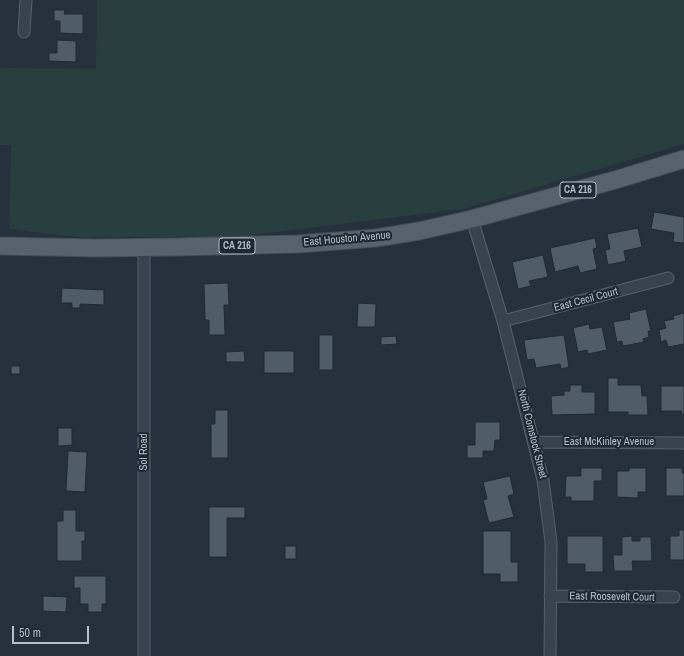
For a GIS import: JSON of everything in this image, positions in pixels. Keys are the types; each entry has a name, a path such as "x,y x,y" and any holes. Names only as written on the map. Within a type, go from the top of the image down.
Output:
{"main road":[{"name":"East Houston Avenue","path":"0,246 144,248 242,246 355,240 408,233 472,219 615,180 684,159"}],"street":[{"path":"24,32 26,0"},
{"name":"North Comstock Street","path":"472,219 503,321 535,442 543,480 551,542 550,656"},
{"name":"Sol Road","path":"144,248 144,656"},
{"name":"East Cecil Court","path":"503,321 668,278"},
{"name":"East McKinley Avenue","path":"535,442 684,443"},
{"name":"East Roosevelt Court","path":"550,596 674,597"}],"green space":[{"path":"97,0 684,0 684,144 463,209 236,237 75,237 9,229 11,145 0,145 0,68 96,69"}],"building":[{"path":"54,10 65,10 64,14 83,14 83,34 60,33 60,21 54,21"},
{"path":"57,40 76,41 76,62 49,61 49,53 57,53"},
{"path":"654,212 684,217 684,243 673,242 674,233 651,229"},
{"path":"638,228 642,247 624,251 626,261 608,265 605,250 610,249 607,234"},
{"path":"595,238 597,248 593,249 597,269 580,273 578,266 555,272 550,248"},
{"path":"543,255 548,277 529,281 531,286 518,289 512,262"},
{"path":"228,283 229,305 224,305 225,335 209,335 209,320 205,320 204,284"},
{"path":"62,288 104,290 104,305 80,304 80,308 72,308 72,303 61,303"},
{"path":"358,303 376,304 375,327 357,327"},
{"path":"646,309 651,331 648,331 649,337 643,339 644,342 623,346 622,341 617,342 613,322 630,319 629,313"},
{"path":"684,313 684,344 668,347 666,340 661,342 659,330 666,328 664,321 674,319 673,316"},
{"path":"589,324 590,329 602,327 607,350 588,354 587,350 578,352 573,328"},
{"path":"319,335 333,335 333,370 319,370"},
{"path":"564,335 569,367 561,369 560,364 536,368 534,359 527,360 524,340"},
{"path":"396,336 397,344 381,345 381,337"},
{"path":"244,351 245,362 226,362 226,352"},
{"path":"264,351 294,351 294,373 264,373"},
{"path":"11,366 20,366 20,374 11,374"},
{"path":"608,378 618,378 618,385 641,385 642,396 647,396 648,415 628,415 628,412 608,412"},
{"path":"570,385 582,385 582,392 595,392 595,414 552,415 551,396 564,395 564,391 570,391"},
{"path":"661,386 684,386 684,414 681,414 682,411 661,411"},
{"path":"215,410 228,410 228,458 211,458 211,424 215,424"},
{"path":"475,422 500,422 500,440 495,440 494,451 483,451 483,458 467,458 467,445 475,445"},
{"path":"58,428 72,428 72,445 58,446"},
{"path":"68,451 87,452 85,492 66,491"},
{"path":"581,468 602,468 602,481 594,481 594,501 571,501 571,497 565,497 566,476 581,476"},
{"path":"629,468 646,468 646,492 638,492 638,498 617,497 617,471 629,471"},
{"path":"666,468 682,468 682,473 684,473 684,496 666,496"},
{"path":"510,476 514,494 508,496 514,517 489,523 483,500 487,499 483,482"},
{"path":"209,507 245,507 245,518 227,518 227,557 209,557"},
{"path":"63,510 76,510 76,531 85,531 85,541 82,541 82,561 57,561 57,521 63,521"},
{"path":"679,530 684,530 684,560 670,560 670,536 679,536"},
{"path":"483,531 511,531 511,562 518,562 518,582 500,582 500,574 483,574"},
{"path":"567,536 603,536 603,572 585,572 585,564 567,564"},
{"path":"632,536 632,541 640,541 640,537 651,537 652,561 632,561 633,571 614,571 613,555 622,555 622,537"},
{"path":"285,546 296,546 296,559 285,559"},
{"path":"74,576 106,576 106,604 102,604 102,612 88,612 88,604 80,604 80,588 74,588"},
{"path":"43,596 67,597 66,612 43,611"}]}
